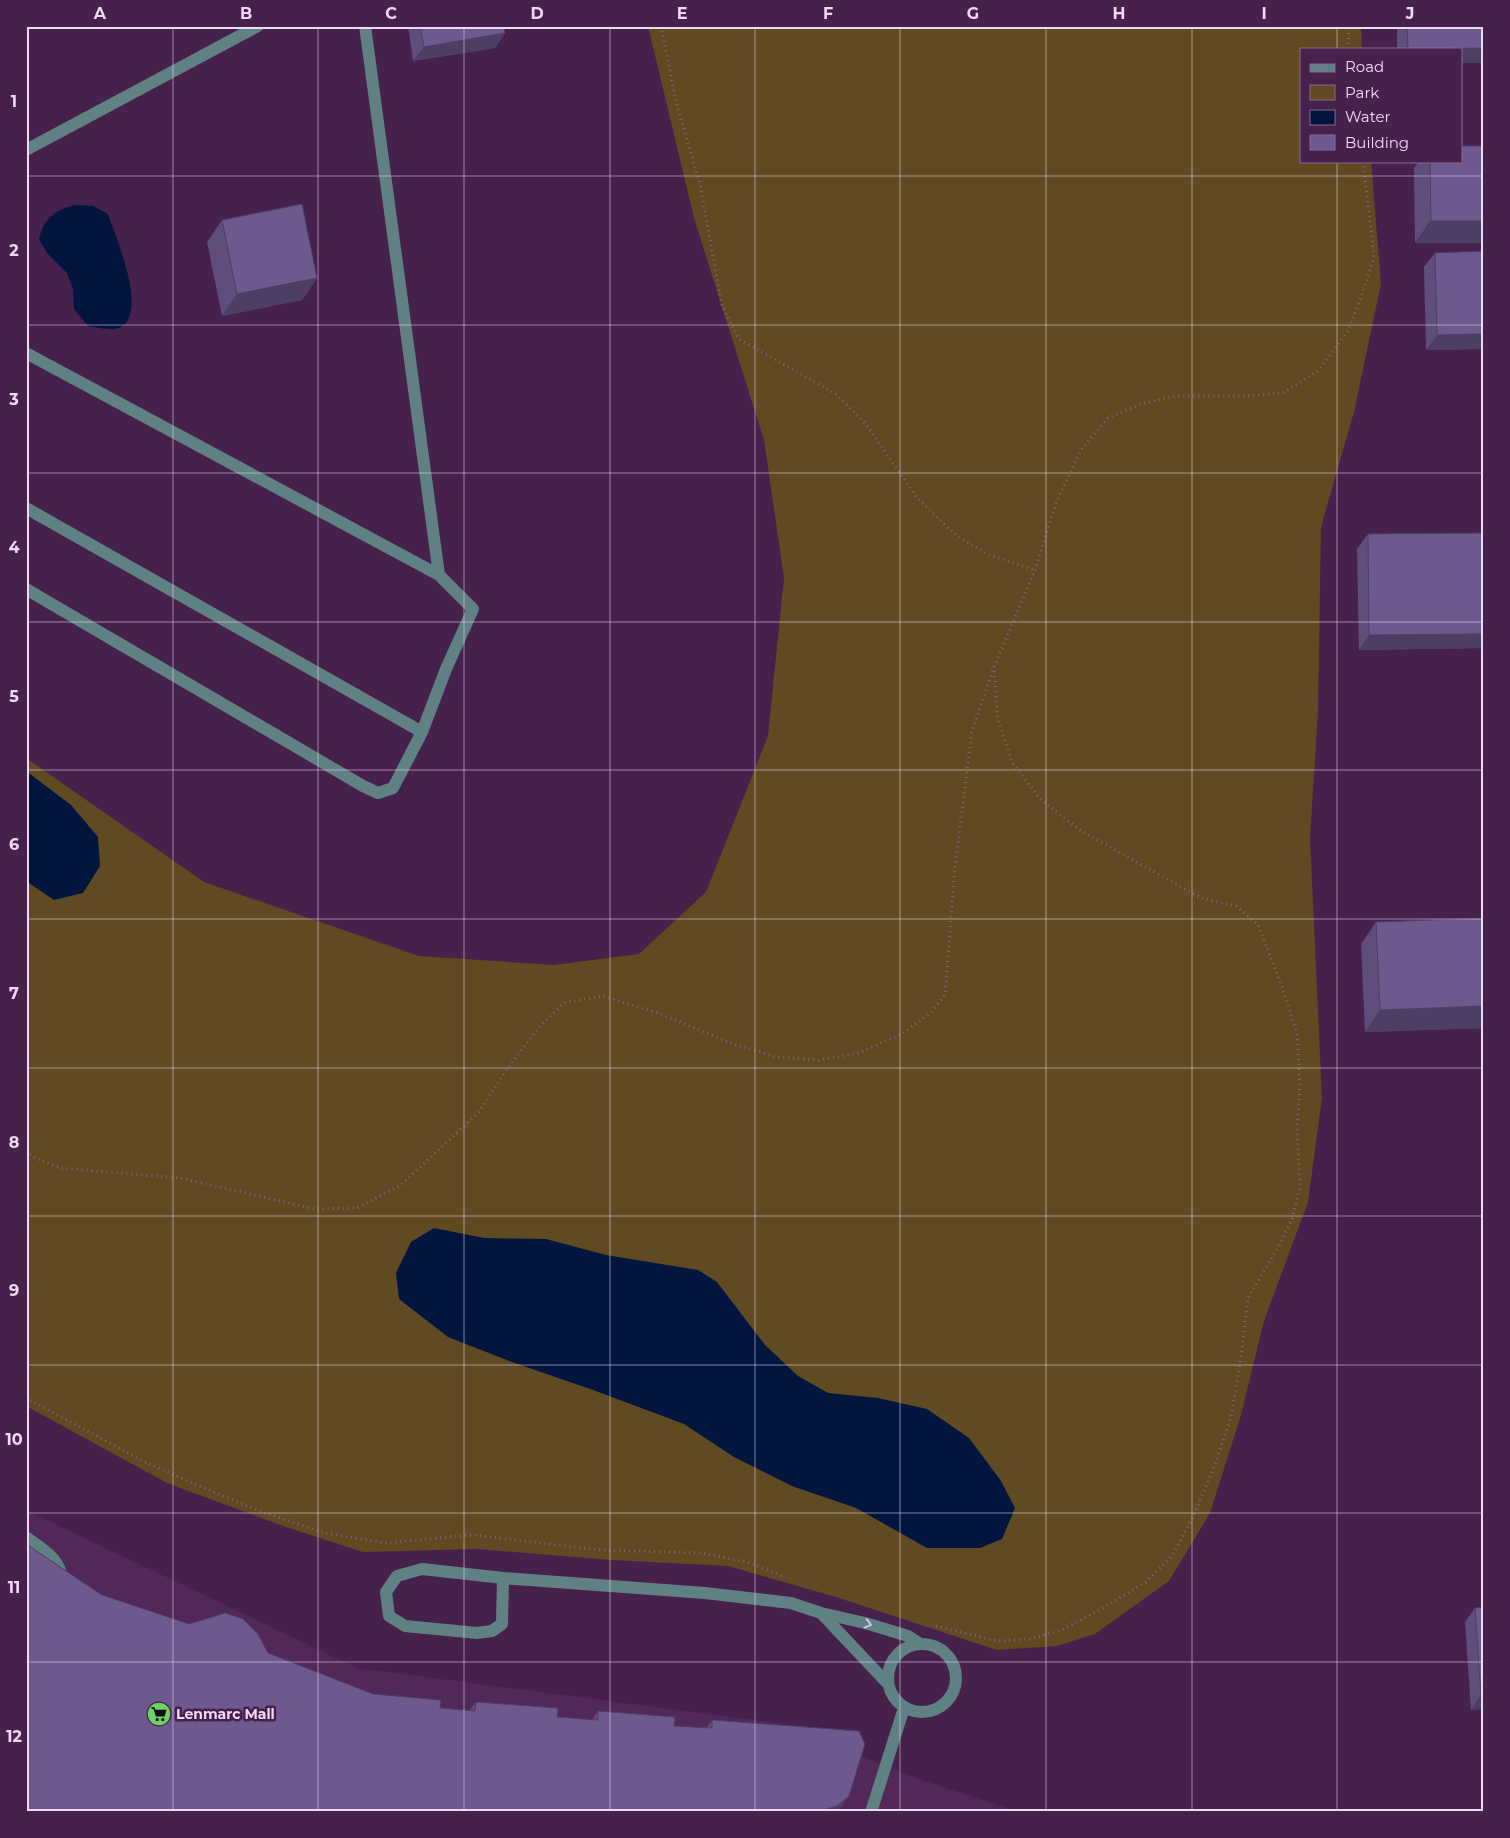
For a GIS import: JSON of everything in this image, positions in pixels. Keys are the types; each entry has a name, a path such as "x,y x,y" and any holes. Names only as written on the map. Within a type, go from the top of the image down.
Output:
{"lane":[{"path":"26,150 258,26"},
{"path":"365,26 439,575"},
{"path":"26,353 439,575 473,609 446,669 422,732 393,788 378,793 26,589"},
{"path":"26,508 422,732"},
{"path":"26,1537 49,1553 61,1569 64,1592"},
{"path":"503,1578 502,1624 492,1631 477,1633 405,1626 389,1616 386,1592 397,1576 422,1569 503,1578 714,1594 791,1603 821,1613 873,1625 908,1636 919,1643 935,1646 948,1656 956,1670 956,1686 948,1701 935,1710 919,1712 904,1708 894,1698 888,1684 821,1613"},
{"path":"888,1684 889,1670 894,1657 905,1647 919,1643"},
{"path":"871,1812 904,1708"}],"path":[{"path":"661,26 676,102 700,184 722,306 739,340 836,394 865,423 918,499 957,536 989,555 1035,570"},
{"path":"1348,48 1349,26"},
{"path":"26,1150 35,1158 60,1168 180,1178 315,1209 357,1208 401,1185 478,1113 507,1069 541,1025 564,1003 603,996 658,1013 728,1042 776,1056 819,1060 859,1052 902,1034 931,1012 945,995 954,867 972,731 994,667 1035,570 1056,503 1081,450 1108,418 1144,403 1176,396 1246,396 1283,393 1318,371 1348,330 1374,257 1363,162"},
{"path":"928,1623 997,1641 1030,1639 1062,1630 1105,1608 1146,1582 1172,1556 1199,1504 1231,1417 1242,1357 1248,1298 1280,1244 1292,1219 1300,1187 1297,1127 1300,1085 1297,1034 1282,987 1258,925 1236,906 1203,899 1081,831 1040,799 1012,762 997,716 994,667"},
{"path":"26,1398 143,1461 262,1512 325,1533 384,1543 473,1535 601,1550 703,1553 747,1562 789,1579"}],"shaded area":[{"path":"26,1510 357,1668 778,1723 919,1779 1019,1812 26,1812"}],"green space":[{"path":"648,26 1361,26 1362,48 1300,48 1300,162 1371,162 1381,284 1354,412 1321,527 1318,710 1310,838 1322,1098 1308,1202 1264,1321 1241,1415 1210,1513 1169,1581 1095,1634 1057,1646 997,1650 836,1597 728,1566 611,1560 477,1549 363,1552 286,1527 167,1483 26,1406 26,758 204,882 419,956 554,965 639,954 706,892 768,736 784,578 764,440 694,218"}],"water":[{"path":"76,205 93,206 108,214 123,258 131,295 131,311 126,323 115,329 88,326 74,309 73,289 67,273 47,253 39,239 44,225 52,216 62,209"},
{"path":"26,771 71,805 98,837 100,866 83,893 54,900 26,881"},
{"path":"434,1228 484,1238 546,1239 606,1255 698,1270 717,1282 765,1345 798,1376 828,1393 878,1398 927,1409 969,1438 1001,1481 1015,1508 1002,1539 980,1548 927,1548 856,1508 792,1486 734,1457 684,1424 448,1337 399,1299 396,1273 411,1242"}],"building":[{"path":"420,26 504,26 505,33 424,47"},
{"path":"1407,26 1484,26 1484,48 1408,48"},
{"path":"1462,146 1484,146 1484,221 1431,221 1430,162 1462,162"},
{"path":"302,204 317,278 237,294 222,220"},
{"path":"1484,251 1484,334 1437,335 1435,253"},
{"path":"1484,533 1484,634 1369,635 1368,534"},
{"path":"1484,918 1484,1006 1380,1010 1376,922"},
{"name":"Lenmarc Mall","path":"26,1544 102,1595 189,1624 225,1613 243,1619 258,1634 268,1653 373,1694 441,1700 440,1708 475,1711 476,1702 558,1708 557,1717 598,1720 598,1711 675,1717 674,1726 712,1728 712,1720 859,1731 865,1744 849,1796 837,1806 821,1812 26,1812"},
{"path":"1484,1607 1484,1695 1481,1695 1475,1608"}],"place":[{"name":"Lenmarc Mall","path":"159,1714"}]}
